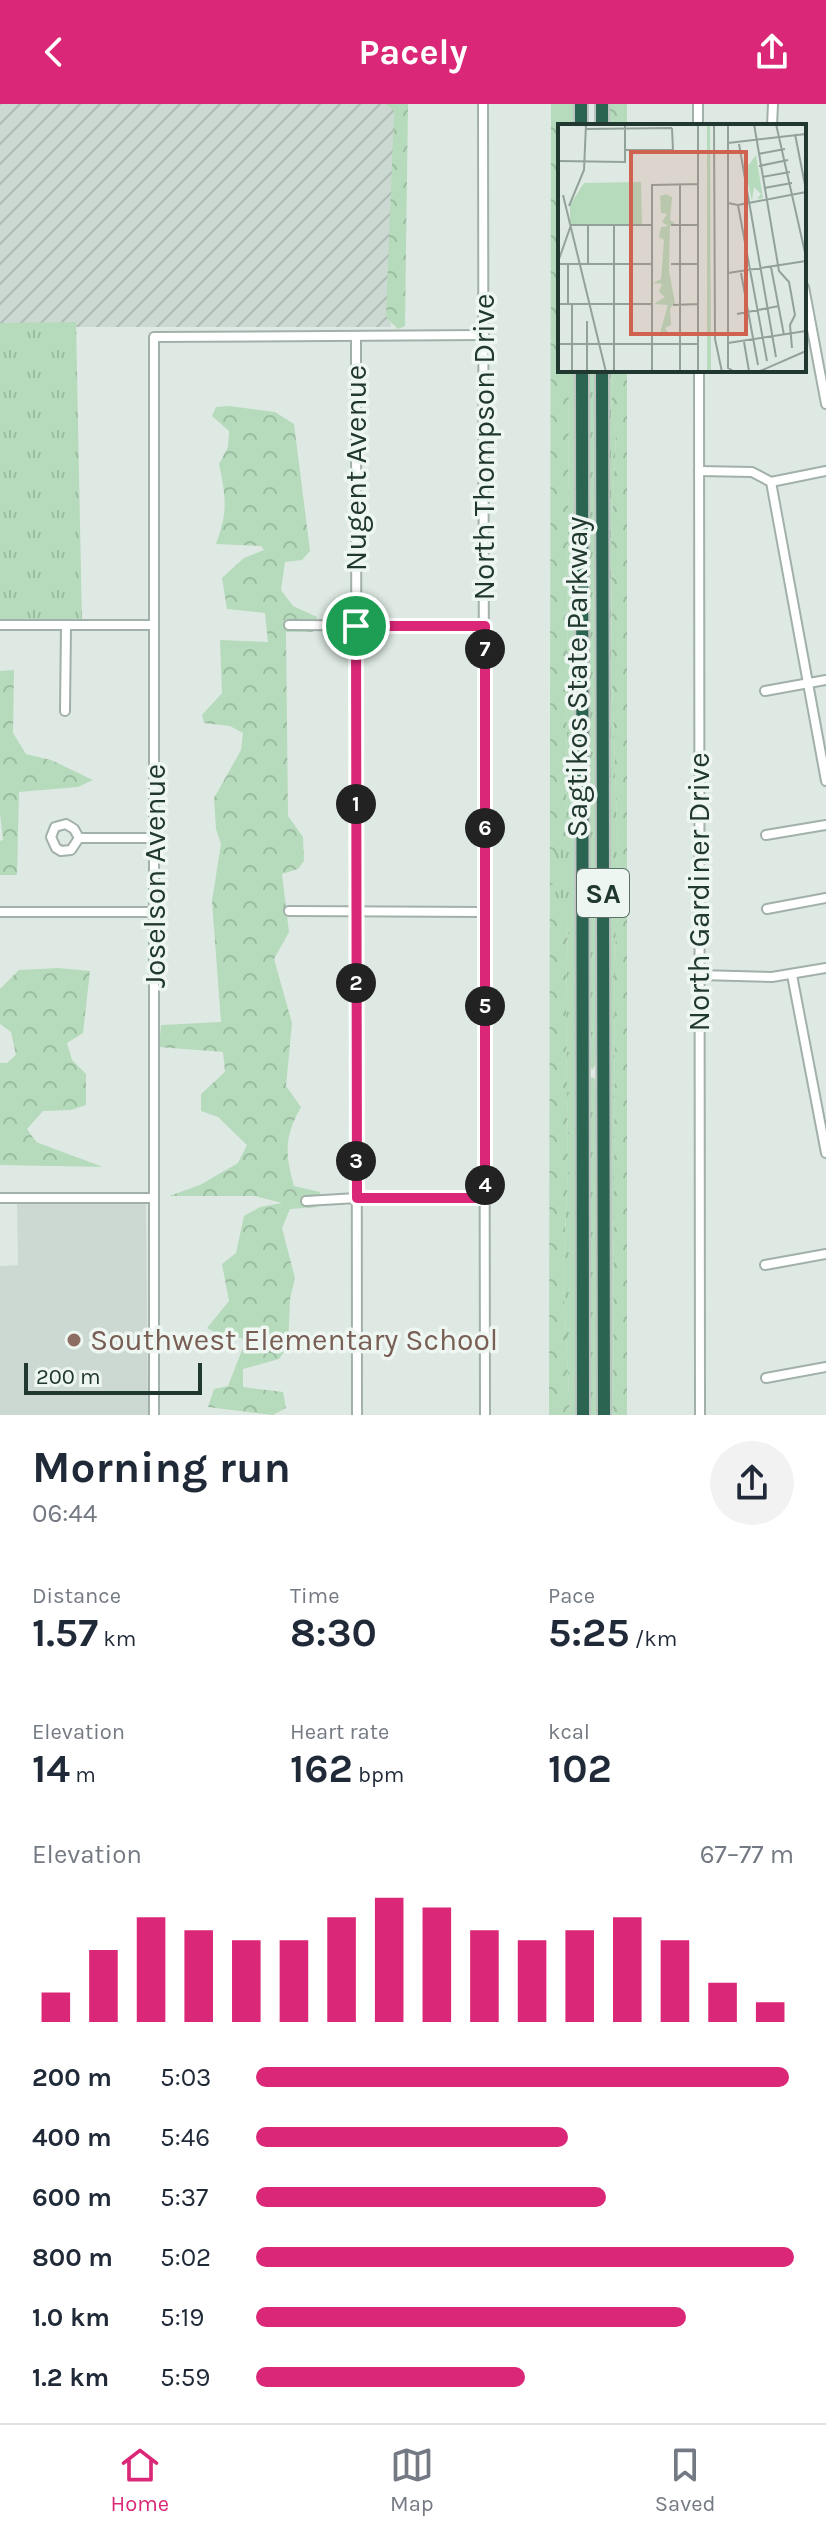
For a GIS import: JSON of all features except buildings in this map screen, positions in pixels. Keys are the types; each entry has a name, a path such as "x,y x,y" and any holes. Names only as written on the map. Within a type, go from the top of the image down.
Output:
{"highway":[{"name":"Sagtikos State Parkway","path":"582,372 583,1414"},
{"name":"Sagtikos State Parkway","path":"602,372 604,1415"}],"street":[{"name":"North Thompson Drive","path":"483,104 485,1415"},
{"path":"772,124 773,104"},
{"path":"806,298 826,404"},
{"path":"356,336 484,335"},
{"name":"Joselson Avenue","path":"154,1415 154,337 356,336"},
{"name":"Nugent Avenue","path":"356,336 357,1415"},
{"name":"North Gardiner Drive","path":"699,372 700,1415"},
{"path":"699,471 752,472 771,482 826,471"},
{"path":"771,482 826,781"},
{"path":"0,625 154,625"},
{"path":"65,711 66,625"},
{"path":"289,625 485,626"},
{"path":"765,691 826,680"},
{"path":"766,835 826,825"},
{"path":"79,838 155,838"},
{"path":"767,909 826,898"},
{"path":"289,911 485,912"},
{"path":"0,912 155,912"},
{"path":"699,975 772,977 826,968"},
{"path":"792,975 826,1153"},
{"path":"0,1198 154,1198"},
{"path":"306,1201 485,1198"},
{"path":"765,1265 826,1254"},
{"path":"766,1378 826,1367"}],"shaded area":[{"path":"0,104 394,104 391,327 0,327"},
{"name":"Southwest Elementary School","path":"146,1202 148,1415 0,1415 0,1266 18,1265 17,1203"}],"green space":[{"path":"386,104 408,104 405,326 398,329 386,317 394,111"},
{"path":"551,104 577,104 577,124 551,121"},
{"path":"551,104 552,120 563,120 564,124 558,124 558,372 569,372 566,841 564,849 553,855 552,910 568,921 568,1169 563,1276 570,1415 549,1415"},
{"path":"610,104 627,104 627,124 608,124"},
{"path":"76,322 82,626 0,627 0,323"},
{"path":"569,372 578,372 579,1415 570,1415 563,1276 568,1169 568,921 550,910 550,856 566,841"},
{"path":"586,372 598,372 599,1020 595,1066 592,1070 591,1033 588,1033"},
{"path":"609,372 613,372 611,411 616,434 611,540 618,850 611,1415"},
{"path":"613,372 627,372 627,1415 613,1415 618,850 611,540 616,434 611,411"},
{"path":"216,407 275,412 294,424 310,551 302,560 285,562 281,590 293,606 317,617 313,632 286,632 288,816 303,837 304,861 298,869 282,874 289,932 274,959 292,1023 286,1086 301,1107 289,1137 289,1164 294,1186 320,1192 317,1207 290,1209 282,1228 295,1278 290,1299 288,1346 279,1359 243,1369 243,1387 283,1392 286,1408 273,1415 208,1407 214,1389 228,1386 244,1345 242,1338 224,1337 207,1328 229,1301 222,1264 236,1253 244,1216 260,1207 282,1203 255,1196 169,1196 200,1185 238,1163 247,1145 218,1117 201,1111 201,1094 225,1072 223,1052 159,1047 161,1025 221,1022 212,901 221,844 216,829 214,798 241,750 243,733 230,726 204,723 202,715 222,693 220,640 268,642 265,613 227,609 222,578 244,558 264,550 261,546 216,544 225,504 219,464 228,447 229,431 212,416"},
{"path":"14,670 13,733 26,754 51,760 93,780 78,787 19,792 17,875 0,875 0,841 3,840 0,813 0,671"},
{"path":"58,968 90,971 83,1033 67,1043 72,1060 86,1074 86,1105 71,1110 43,1111 27,1129 36,1142 103,1167 0,1165 0,1063 7,1063 16,1055 11,1032 0,1024 0,989 19,970"},
{"path":"592,1077 595,1079 598,1115 599,1415 588,1415 586,1119 589,1080"}],"place":[{"name":"Southwest Elementary School","path":"74,1340"}],"route":[{"path":"356,626 485,626 485,1198 357,1198 356,626"}]}
